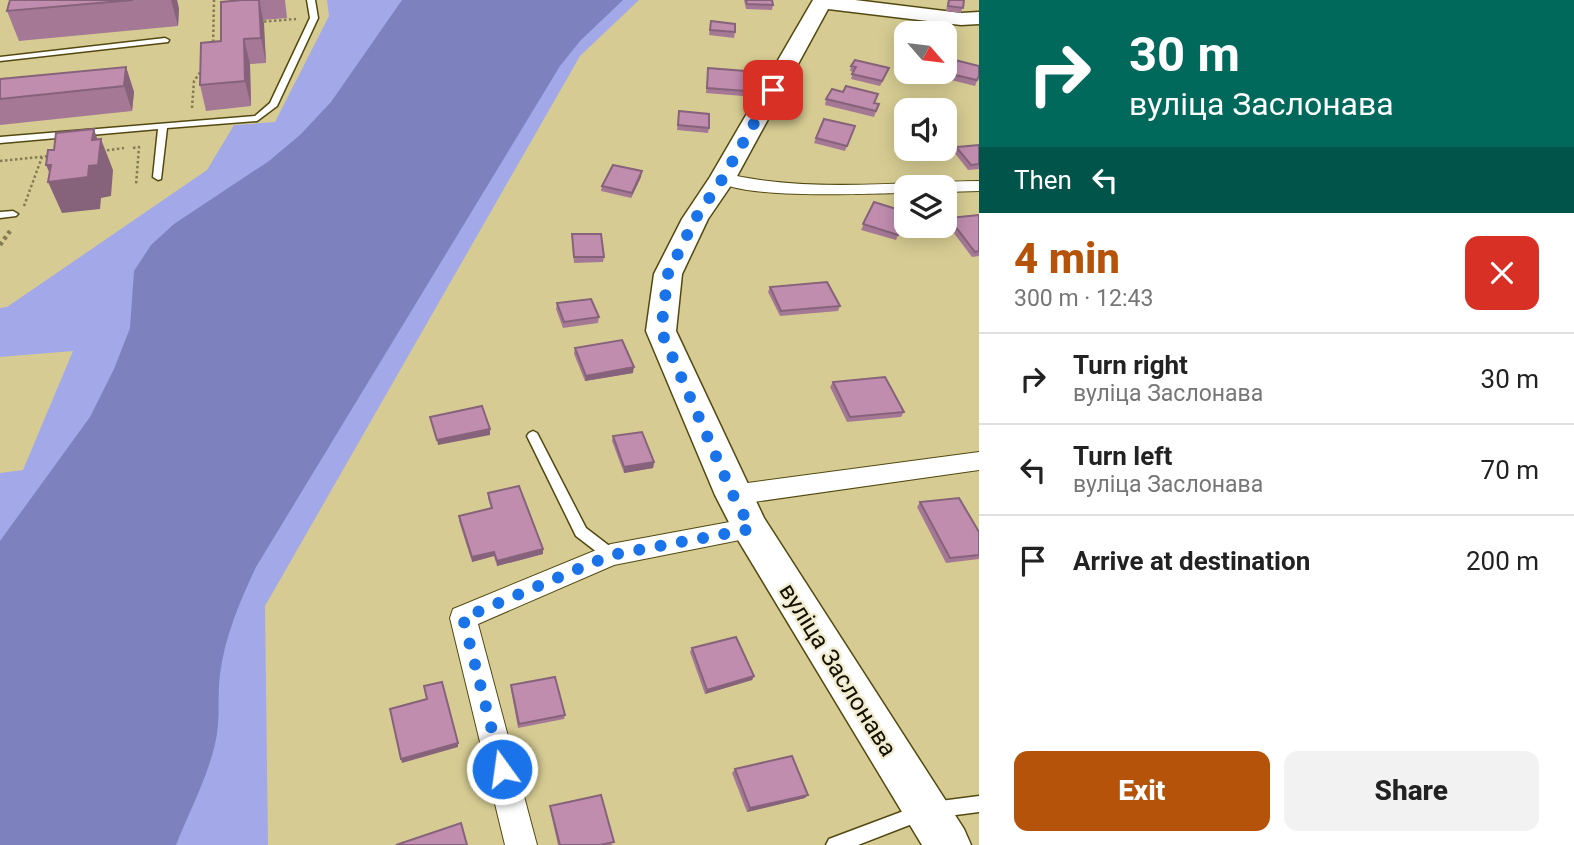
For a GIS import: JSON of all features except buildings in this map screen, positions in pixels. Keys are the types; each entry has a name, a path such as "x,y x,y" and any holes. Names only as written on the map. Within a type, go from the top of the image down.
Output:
{"street":[{"path":"832,1 961,19 979,18"},
{"name":"вуліца Заслонава","path":"832,1 695,219 668,274 661,331 733,495 751,529 948,845"},
{"path":"723,178 740,183 798,189 979,186"},
{"path":"733,495 979,461"},
{"path":"521,845 463,618 611,555 751,529"}],"lane":[{"path":"0,140 257,118 274,104 314,18 311,0"},
{"path":"0,58 165,40"},
{"path":"158,177 163,126"},
{"path":"0,215 13,214"},
{"path":"534,436 581,532 611,555"},
{"path":"835,845 925,811 979,804"}],"path":[{"path":"213,50 214,0"},
{"path":"251,23 314,18"},
{"path":"213,26 226,25"},
{"path":"192,123 194,81 201,75 201,67"},
{"path":"97,151 139,147 136,186"},
{"path":"0,161 56,156"}],"shaded area":[{"path":"327,0 639,0 580,56 265,606 268,845 0,845 0,473 23,470 73,351 0,357 0,308 7,307 207,170 234,125 275,122 329,16"},
{"path":"402,0 623,0 580,41 560,66 256,567 225,646 220,674 217,735 212,757 176,845 0,845 0,541 90,417 114,369 130,328 134,271 151,245 174,224 269,161 300,135 331,102"}],"route":[{"path":"502,769 463,618 611,555 751,529 733,495 661,331 668,274 695,219 723,178 773,90"}]}
